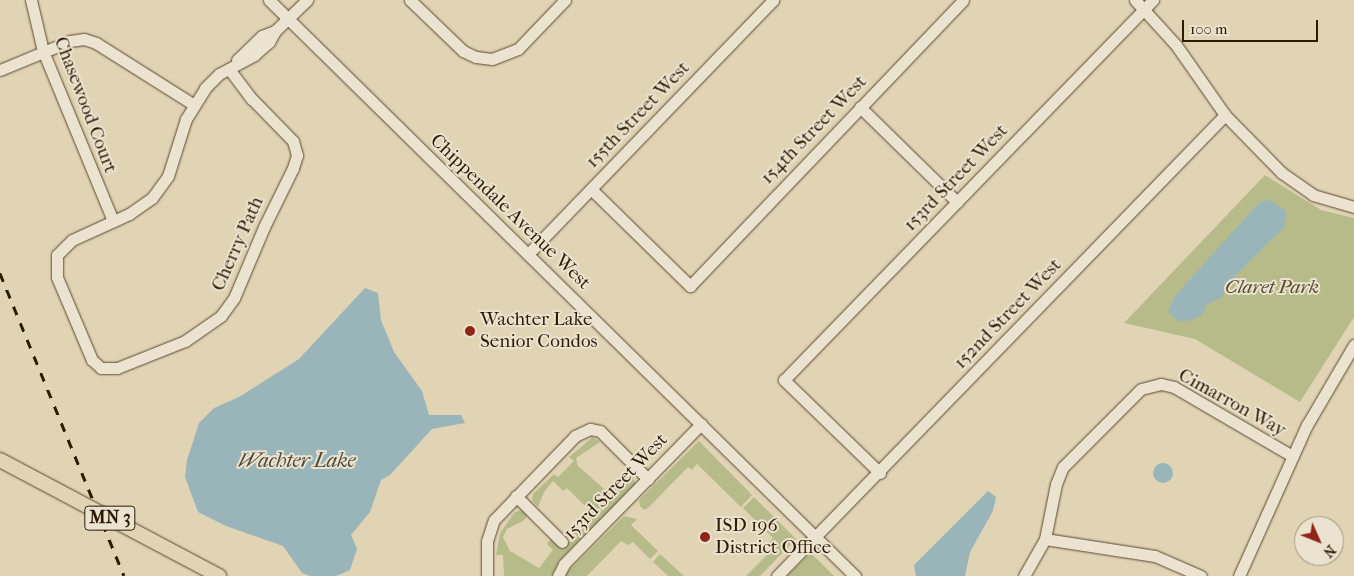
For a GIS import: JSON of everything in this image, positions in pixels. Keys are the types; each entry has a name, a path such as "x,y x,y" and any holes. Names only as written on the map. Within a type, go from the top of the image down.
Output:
{"main road":[{"name":"MN 3","path":"0,460 219,576"}],"street":[{"name":"Chasewood Court","path":"31,0 43,52 113,221"},
{"name":"Chippendale Avenue West","path":"269,0 855,576"},
{"path":"113,221 145,204 164,184 193,104 211,80 254,55 269,42 276,31 307,0"},
{"path":"410,0 463,51 476,58 492,59 518,48 565,0"},
{"name":"155th Street West","path":"528,254 773,0"},
{"name":"154th Street West","path":"591,188 690,286 963,0"},
{"path":"1135,0 1176,45 1225,115 1296,185 1322,199 1354,207"},
{"name":"153rd Street West","path":"880,473 784,380 1153,0"},
{"path":"0,70 70,41 90,40 193,104"},
{"name":"Cherry Path","path":"113,221 72,240 60,251 56,261 57,277 92,360 101,368 117,368 185,341 221,316 239,288 297,155 290,137 252,99 229,69"},
{"path":"860,106 957,202"},
{"name":"152nd Street West","path":"777,576 880,473 1225,115"},
{"path":"1239,576 1292,456 1322,398 1353,347"},
{"name":"Cimarron Way","path":"1024,576 1045,539 1056,484 1063,467 1130,397 1147,386 1174,387 1292,456"},
{"name":"153rd Street West","path":"558,576 564,564 701,424"},
{"path":"487,576 487,541 491,526 516,496 574,436 590,429 606,436 648,478"},
{"path":"516,496 562,542"},
{"path":"1045,539 1155,556 1201,576"}],"green space":[{"name":"Claret Park","path":"1265,175 1321,210 1354,218 1354,317 1300,402 1195,339 1124,323"},
{"path":"593,437 600,442 576,458 578,466 610,494 629,469 636,484 559,561 552,576 504,576 503,555 496,555 500,533 515,512 522,510 528,515 523,521 507,529 503,537 510,551 539,568 553,550 547,544 552,538 563,548 571,540 565,533 570,528 574,530 592,513 567,488 563,491 553,481 544,492 538,507 532,500 533,494 554,474 558,477 574,461 569,457"},
{"path":"699,441 752,495 741,507 697,464 692,470 688,467 644,510 640,506 639,500"},
{"path":"754,497 796,539 760,576 746,576 772,550 768,544 773,538 743,508"},
{"path":"624,516 637,519 631,525 658,551 650,559 633,542 628,545 621,541 587,576 563,576"},
{"path":"660,554 684,576 668,576 653,562"},
{"path":"812,554 834,576 787,576 807,556"}],"water":[{"path":"1269,200 1286,211 1285,226 1235,276 1222,297 1206,305 1202,315 1189,321 1178,321 1168,311 1175,296 1260,202"},
{"name":"Wachter Lake","path":"365,288 378,293 381,320 394,352 422,391 429,415 461,415 465,423 432,429 390,475 381,480 370,512 351,535 357,549 350,570 336,576 310,576 302,573 283,546 226,526 198,512 185,477 187,460 199,423 214,408 239,397 299,359"},
{"path":"1159,463 1167,463 1173,469 1173,477 1167,483 1159,483 1153,477 1153,469"},
{"path":"988,491 996,497 993,511 970,552 965,576 916,576 914,565"}],"railway":[{"path":"0,273 124,576"}],"place":[{"name":"Wachter Lake Senior Condos","path":"470,331"},
{"name":"ISD 196 District Office","path":"705,537"}]}
